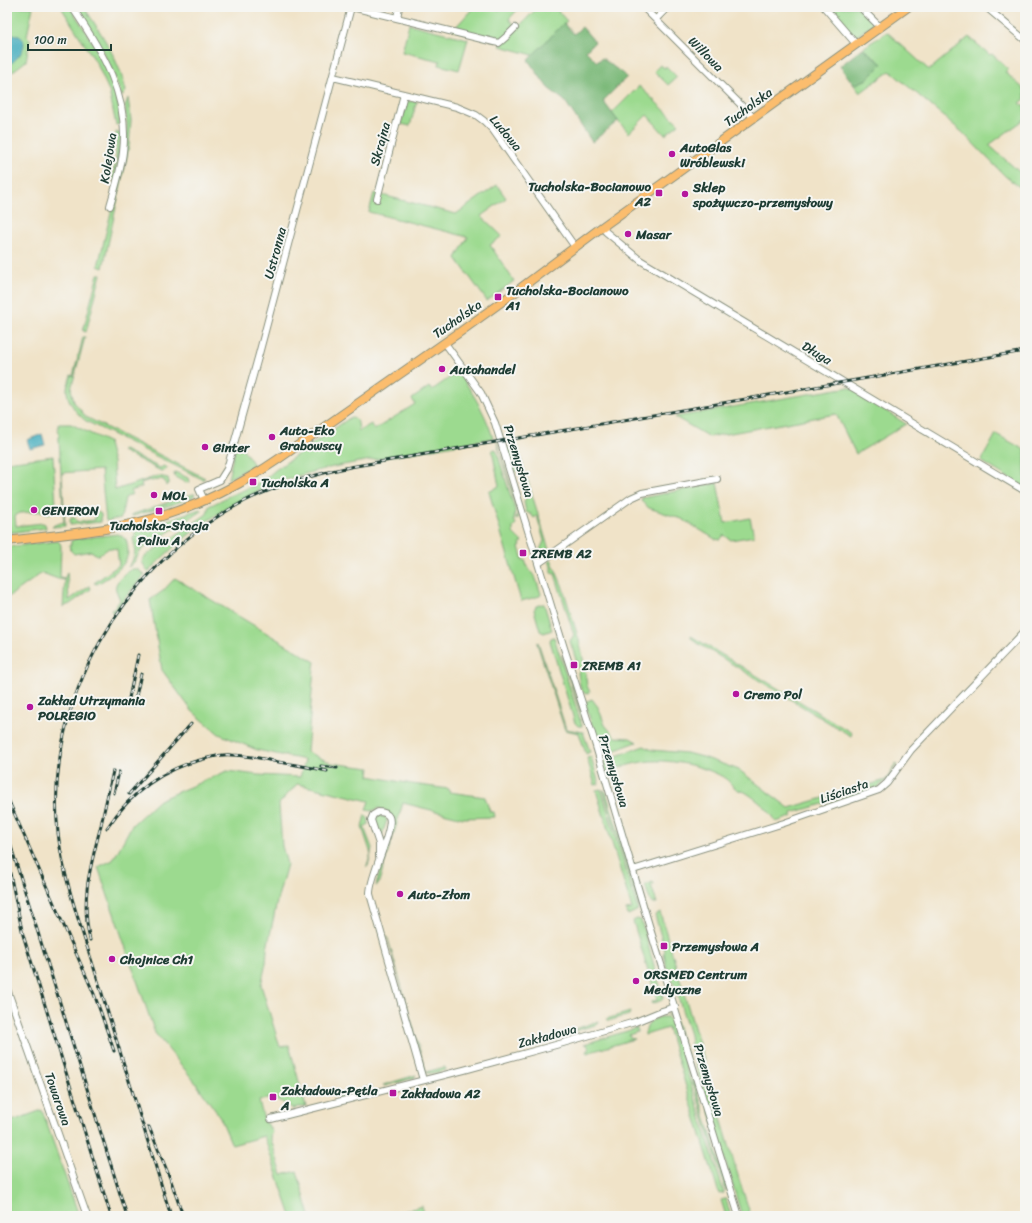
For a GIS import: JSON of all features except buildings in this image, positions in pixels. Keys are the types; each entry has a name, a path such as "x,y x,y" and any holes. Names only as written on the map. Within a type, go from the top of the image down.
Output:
{"main road":[{"name":"Tucholska","path":"7,541 116,527 158,517 204,500 235,486 264,470 518,290 602,227 908,7"}],"street":[{"name":"Kolejowa","path":"72,7 102,52 111,72 122,107 124,133 123,152 110,206"},
{"path":"352,7 499,43 515,28"},
{"name":"Ustronna","path":"204,500 199,489 220,480 227,469 352,7"},
{"path":"397,18 400,7"},
{"name":"Willowa","path":"643,7 754,118"},
{"path":"656,19 668,7"},
{"path":"824,7 856,44"},
{"path":"986,7 1025,40"},
{"path":"863,10 880,27"},
{"name":"Ludowa","path":"333,77 457,107 476,115 493,130 575,247"},
{"name":"Skrajna","path":"377,199 404,94"},
{"name":"Długa","path":"602,227 640,260 1025,492"},
{"name":"Przemysłowa","path":"445,342 478,387 489,408 501,440 739,1216"},
{"path":"539,563 631,498 642,493 717,479"},
{"name":"Liściasta","path":"633,870 784,823 879,790 887,783 911,750 1025,631"},
{"path":"379,857 379,844 371,820 373,815 378,812 387,814 390,821 384,846 370,887 370,894 422,1080"},
{"name":"Towarowa","path":"7,990 87,1216"},
{"name":"Zakładowa","path":"271,1119 358,1098 620,1027 675,1007"}],"green space":[{"path":"7,7 33,7 27,36 30,39 26,61 7,76"},
{"path":"61,7 70,7 104,62 115,92 119,108 120,124 116,125 109,91 97,64"},
{"path":"75,7 84,7 109,48 123,79 126,91 123,96 121,95 112,71 101,49"},
{"path":"474,7 493,7 499,10 502,7 520,7 509,19 515,26 504,37 493,39 478,37 453,30"},
{"path":"538,7 554,7 567,21 533,55 500,46"},
{"path":"827,7 857,7 873,21 873,24 853,37"},
{"path":"564,23 574,34 582,27 595,42 586,51 597,62 602,58 627,77 603,101 618,121 592,142 565,101 548,88 528,60"},
{"path":"409,24 468,39 459,70 439,65 440,61 402,52"},
{"path":"887,32 929,70 969,37 990,55 992,54 1008,69 1005,72 1025,90 1025,99 1020,103 1025,107 1025,119 989,145 1025,177 1025,191 1005,176 962,132 890,71 860,93 854,85 867,79 882,64 863,48"},
{"path":"863,48 882,64 867,79 854,85 840,66"},
{"path":"660,65 665,68 666,66 677,77 668,85 654,71"},
{"path":"639,86 679,124 665,135 647,115 629,133 612,113"},
{"path":"128,98 131,120 129,146 103,268 98,266 126,150 127,124 125,106"},
{"path":"406,102 418,102 416,104 410,126 401,124"},
{"path":"116,132 121,134 114,180 111,180 116,161"},
{"path":"497,185 506,198 481,216 502,236 490,245 514,281 487,301 456,258 468,237 369,212 374,193 456,214"},
{"path":"98,274 101,274 86,332 83,331"},
{"path":"83,337 85,337 71,389 74,402 86,417 205,478 204,479 86,421 79,415 68,398 67,388 71,375 73,376"},
{"path":"456,368 482,410 493,438 329,468 303,474 277,483 242,500 208,521 176,545 148,572 142,562 144,557 207,514 209,506 259,483 351,417 357,420 359,431 371,424 374,430 415,404 412,399 429,387 432,390 452,376 450,372"},
{"path":"849,387 906,424 856,454 836,414 709,437 675,417"},
{"path":"58,424 71,424 110,443 108,444 113,462 115,490 158,476 168,478 169,482 166,486 165,481 161,479 141,483 142,487 131,491 132,494 125,498 121,518 106,521 101,470 62,473 65,526 52,527 64,522"},
{"path":"996,434 1025,450 1025,488 981,461"},
{"path":"237,440 254,465 228,479"},
{"path":"497,442 520,513 517,520 517,509"},
{"path":"517,446 550,553 545,556 540,555 539,552 544,541 537,516 534,518 531,514 526,512 524,502 528,494 520,468 517,472 513,468 507,448"},
{"path":"122,449 160,468 164,466 167,469 161,471 122,451"},
{"path":"496,449 515,510 514,521 516,523 513,528 513,533 522,542 520,543 521,546 519,547 523,560 525,560 527,566 536,579 541,594 540,596 521,601 489,492 499,486 492,450"},
{"path":"53,456 56,505 49,515 45,511 20,513 15,516 16,526 43,523 45,524 46,528 7,533 7,462"},
{"path":"175,472 188,478 189,482 186,483 175,477"},
{"path":"717,483 725,523 750,518 754,536 731,540 724,535 720,540 715,539 682,519 649,508 641,501 642,498"},
{"path":"195,494 193,497 171,505 133,516 131,515"},
{"path":"200,509 201,511 142,549 135,561 128,567 133,560 135,553 133,538 135,537 135,532"},
{"path":"98,512 101,514 101,522 70,525 71,518 75,518 77,522 95,520 95,515"},
{"path":"118,534 126,539 128,550 127,557 121,567 112,575 97,584 94,583 119,565 117,549 109,548 99,555 91,551 74,554 69,545 71,545 71,541 74,539"},
{"path":"58,541 61,546 60,577 65,578 67,572 69,600 90,586 91,589 70,604 63,607 65,580 42,573 7,598 7,547"},
{"path":"550,559 562,585 579,640 587,686 590,692 585,694 580,687 578,672 580,672 570,641 574,635 555,574 551,573"},
{"path":"132,569 137,569 145,575 113,613 111,610 114,609 120,600 116,590 116,584"},
{"path":"175,578 315,662 307,752 331,763 370,768 369,776 449,789 449,792 485,797 490,812 494,812 495,817 463,818 403,803 378,885 376,886 380,869 383,865 393,835 393,819 391,815 385,810 379,808 372,811 366,810 369,801 297,784 279,804 282,846 287,864 278,897 261,985 280,1047 289,1045 306,1107 297,1107 292,1109 277,1099 270,1098 259,1101 265,1124 267,1123 272,1132 270,1136 282,1175 297,1171 310,1216 291,1216 264,1136 232,1145 220,1117 195,1082 155,1033 98,867 113,860 132,825 159,800 227,771 258,775 300,777 305,760 257,750 219,734 192,711 162,670 150,600 163,591"},
{"path":"544,604 552,630 544,633 540,631 534,610 536,606"},
{"path":"691,636 852,733 851,736 699,644 690,637"},
{"path":"554,637 582,726 578,726 575,723 550,641 551,638"},
{"path":"538,642 566,729 583,732 590,752 586,754 579,733 565,730 537,643"},
{"path":"562,655 568,670 584,724"},
{"path":"592,699 598,707 605,725 615,737 630,738 637,742 605,754 600,752 585,702"},
{"path":"644,746 652,750 686,753 703,757 739,770 789,808 886,780 896,763 897,764 887,780 877,788 848,799 847,797 792,813 791,817 776,822 758,801 745,792 735,788 723,777 705,769 673,762 652,761 633,764 607,772 604,763 605,760"},
{"path":"591,757 599,784 595,785 587,758"},
{"path":"601,789 638,910 628,915 626,910 632,909 596,790"},
{"path":"603,789 606,792 640,902 639,907"},
{"path":"365,815 368,818 369,824 364,827 372,848 371,853 362,827"},
{"path":"378,815 385,817 387,820 382,835 380,834 375,820"},
{"path":"653,882 654,884 651,885 657,903 651,903 645,885"},
{"path":"660,912 751,1216 742,1216 692,1053 690,1035 674,984 667,970 665,951 655,915"},
{"path":"637,919 641,920 663,997 662,1000 652,1004 651,1002 657,1000 633,921"},
{"path":"387,936 426,1072 424,1070 411,1026"},
{"path":"630,1012 629,1015 608,1021 606,1019"},
{"path":"665,1013 672,1016 676,1021 727,1187 726,1191 675,1023 671,1017"},
{"path":"660,1017 667,1017 672,1022 724,1193 719,1194 668,1028 645,1035 647,1025 652,1020"},
{"path":"599,1021 598,1024 595,1025 564,1034 563,1033"},
{"path":"637,1028 637,1032 629,1035 630,1038 634,1039 587,1053 586,1051 589,1049 587,1044 584,1044"},
{"path":"445,1067 445,1070 434,1073 426,1072"},
{"path":"416,1075 414,1078 385,1086 383,1085"},
{"path":"372,1086 370,1090 338,1098 337,1096"},
{"path":"42,1110 79,1216 7,1216 7,1123"},
{"path":"726,1199 731,1216 726,1216 721,1200"},
{"path":"422,1206 425,1216 387,1216"}],"water":[{"path":"12,34 21,37 24,47 17,58 7,66 7,35"},
{"path":"42,434 45,445 30,449 27,440"}],"railway":[{"path":"171,1216 75,909 65,871 58,833 57,783 64,734 79,686 100,641 128,600 161,562 199,530 241,503 267,491 322,473 1025,351"},
{"path":"128,703 138,655"},
{"path":"134,705 141,674"},
{"path":"129,794 191,724"},
{"path":"107,828 126,803 149,784 174,769 204,759 224,755 242,756 327,771"},
{"path":"321,766 337,768"},
{"path":"90,940 87,925 86,896 90,868 113,771"},
{"path":"114,793 119,772"},
{"path":"7,797 94,994 114,1051"},
{"path":"7,834 127,1216"},
{"path":"7,859 23,935 111,1216"},
{"path":"149,1127 170,1178 183,1216"}],"place":[{"name":"AutoGlas Wróblewski","path":"672,154"},
{"name":"Tucholska-Bocianowo A2","path":"659,193"},
{"name":"Sklep spożywczo-przemysłowy","path":"685,194"},
{"name":"Masar","path":"628,234"},
{"name":"Tucholska-Bocianowo A1","path":"498,297"},
{"name":"Autohandel","path":"442,369"},
{"name":"Auto-Eko Grabowscy","path":"272,437"},
{"name":"Ginter","path":"205,447"},
{"name":"Tucholska A","path":"253,482"},
{"name":"MOL","path":"154,495"},
{"name":"GENERON","path":"34,510"},
{"name":"Tucholska-Stacja Paliw A","path":"159,511"},
{"name":"ZREMB A2","path":"523,553"},
{"name":"ZREMB A1","path":"574,665"},
{"name":"Cremo Pol","path":"736,694"},
{"name":"Zakład Utrzymania POLREGIO","path":"30,707"},
{"name":"Auto-Złom","path":"400,894"},
{"name":"Przemysłowa A","path":"664,946"},
{"name":"Chojnice Ch1","path":"112,959"},
{"name":"ORSMED Centrum Medyczne","path":"636,981"},
{"name":"Zakładowa A2","path":"393,1093"},
{"name":"Zakładowa-Pętla A","path":"273,1097"}]}
